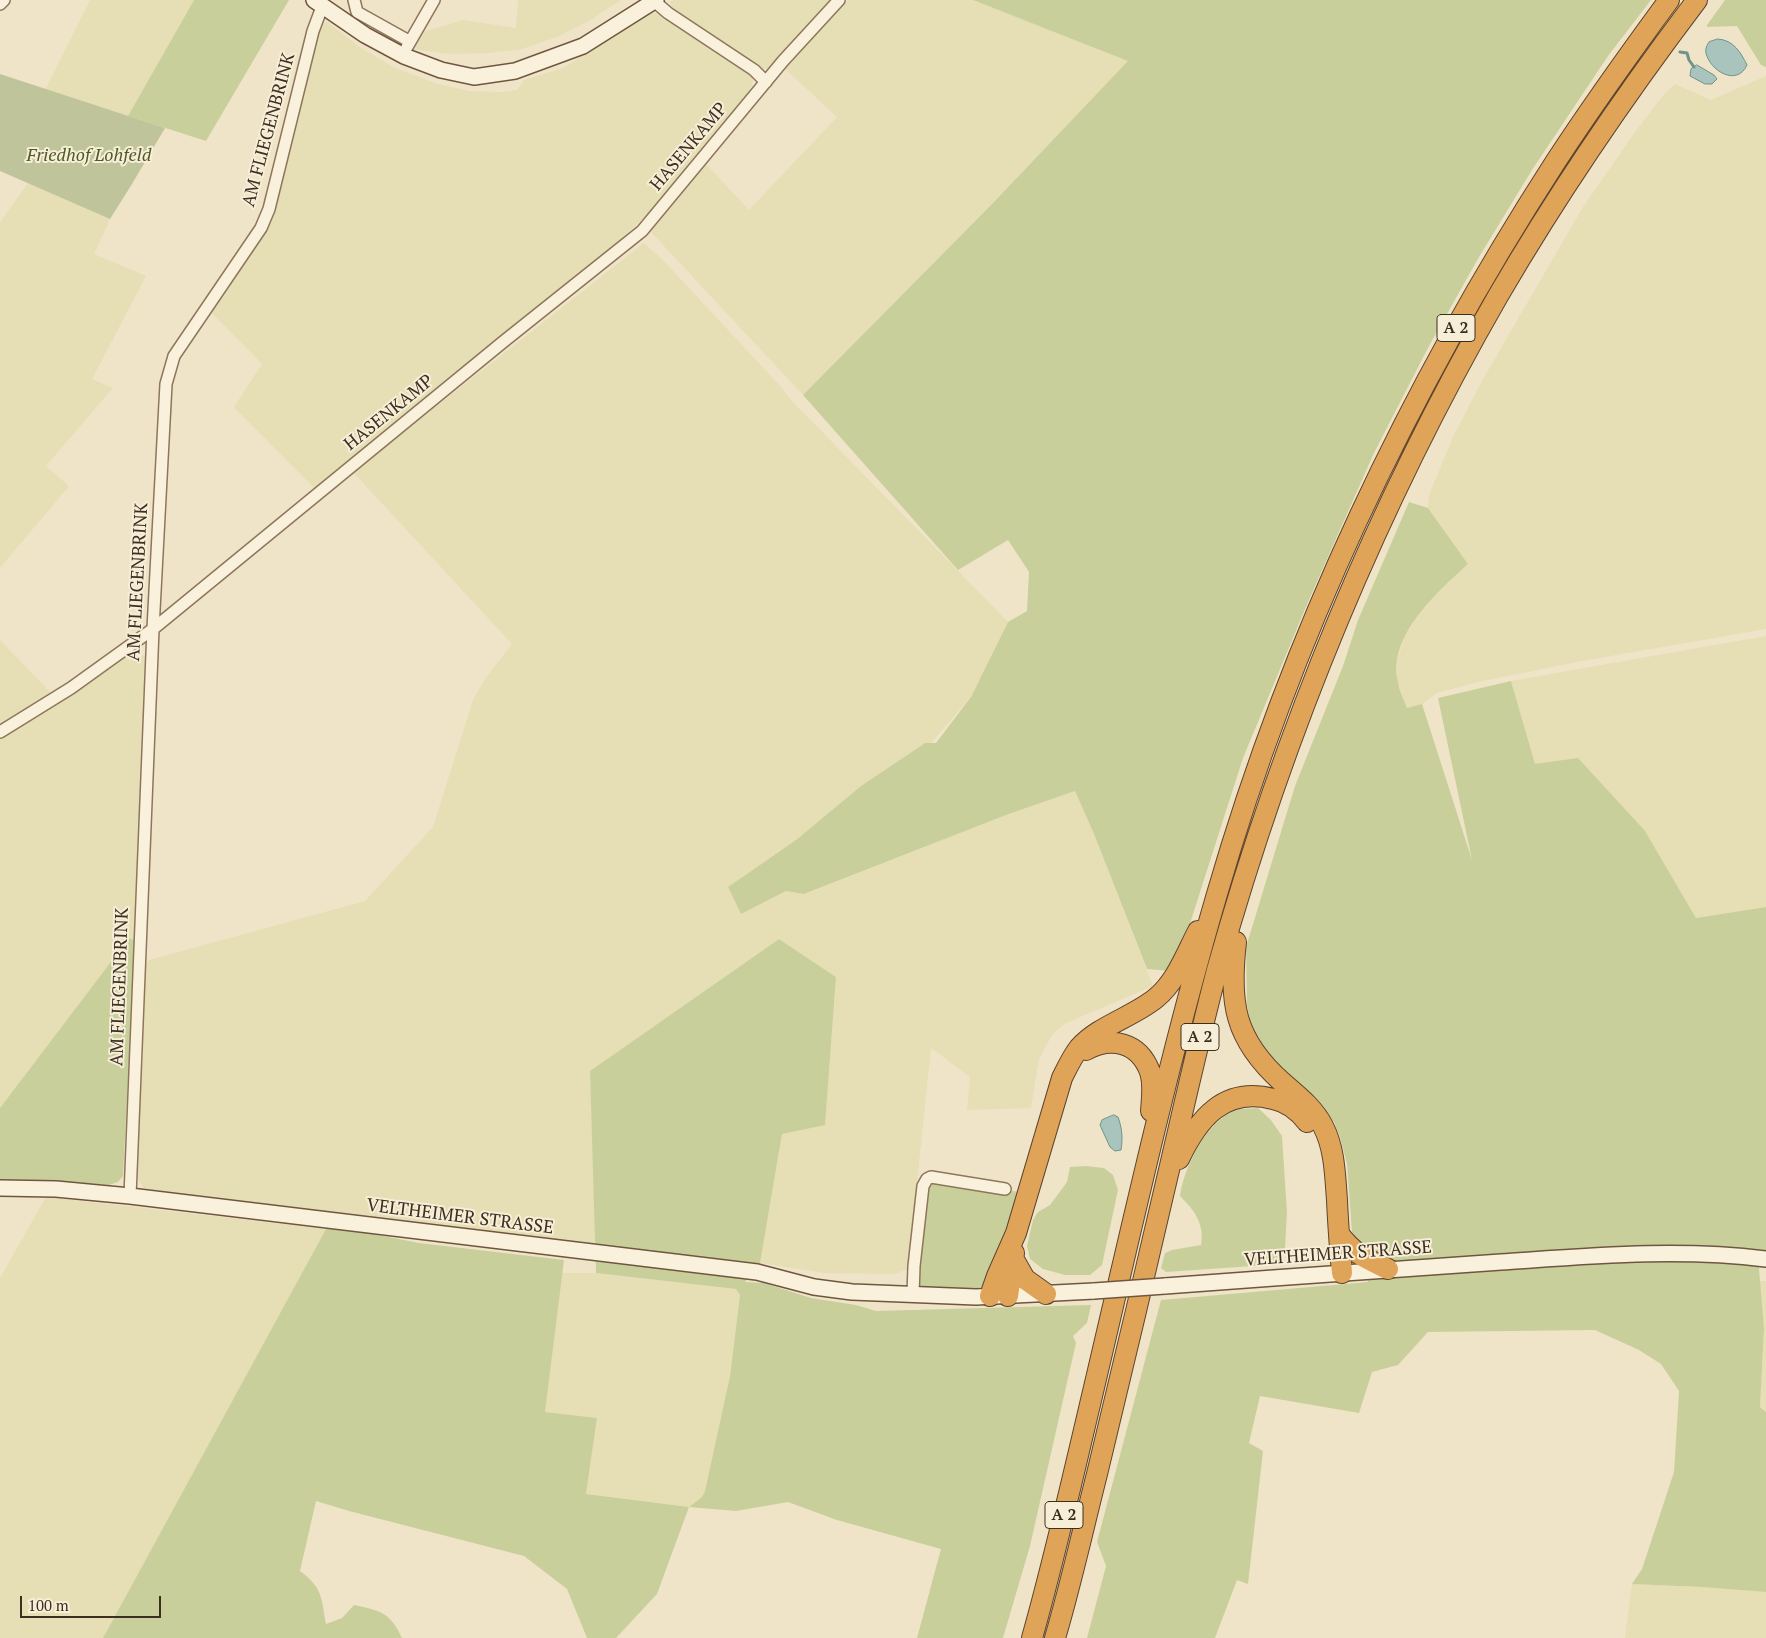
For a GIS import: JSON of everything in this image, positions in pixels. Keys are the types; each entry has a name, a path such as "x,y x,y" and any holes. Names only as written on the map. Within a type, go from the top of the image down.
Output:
{"highway":[{"name":"A 2","path":"1032,1638 1059,1535 1175,1051 1216,896 1260,761 1290,678 1347,544 1377,480 1442,353 1558,158 1669,0"},
{"name":"A 2","path":"1054,1638 1081,1540 1208,1008 1242,888 1281,768 1317,672 1397,488 1479,331 1537,232 1624,100 1697,0"},
{"path":"1242,888 1233,967 1235,1012 1252,1051 1315,1112 1330,1142 1334,1167 1339,1234 1335,1273"},
{"path":"999,1296 997,1276 1016,1233 1062,1078 1079,1048 1091,1037 1143,1008 1158,997 1175,977 1216,896"},
{"path":"1062,1078 1084,1051 1098,1044 1118,1043 1136,1051 1148,1067 1153,1089 1145,1175"},
{"path":"1165,1187 1188,1142 1204,1117 1221,1104 1240,1096 1268,1097 1287,1104 1305,1119 1318,1145 1324,1168 1335,1273"},
{"path":"999,1296 1013,1258 1016,1233"},
{"path":"1339,1234 1356,1253 1388,1269"},
{"path":"1013,1258 1025,1279 1046,1294"}],"main road":[{"path":"318,3 365,35 404,56 441,70 474,77 515,71 583,46 655,1"},
{"name":"VELTHEIMER STRASSE","path":"0,1188 56,1189 130,1196 757,1272 814,1287 852,1292 999,1296 1046,1294 1631,1253 1684,1253 1766,1260"}],"street":[{"path":"0,4 4,0"},
{"path":"354,0 358,12 409,41"},
{"path":"404,56 409,41 434,0"},
{"name":"HASENKAMP","path":"0,732 71,688 153,629 503,342 642,231 783,60 839,0"},
{"path":"655,1 668,13 754,70 766,82"},
{"name":"AM FLIEGENBRINK","path":"130,1196 153,629 166,384 174,356 260,228 269,209 313,31 318,3"},
{"path":"913,1294 923,1186 927,1180 931,1177 1005,1189"}],"shaded area":[{"path":"90,0 194,0 128,116 45,90"},
{"path":"518,0 621,0 589,21 557,37 522,49 488,53 451,54 411,49 417,34 463,20 516,28"},
{"path":"674,0 832,0 767,69 762,69 757,68 686,19 672,8 670,2"},
{"path":"848,0 973,0 1129,61 993,203 803,395 650,231 697,171 706,164 749,210 837,117 783,67"},
{"path":"655,13 663,14 742,65 753,77 752,86 745,97 651,211 621,239 315,489 234,407 262,364 211,312 267,229 277,198 319,30 323,24 327,22 361,48 395,68 435,83 469,91 501,92 517,90 524,80 563,68 648,15"},
{"path":"1766,76 1766,629 1582,661 1478,682 1437,693 1422,704 1407,708 1397,681 1397,661 1404,638 1415,620 1434,597 1468,564 1428,508 1429,495 1453,437 1483,379 1583,207 1635,132 1665,93 1675,84 1711,100"},
{"path":"28,183 110,219 94,254 146,276 92,379 113,388 46,466 69,486 0,568 0,222"},
{"path":"644,243 663,260 791,400 1008,622 971,697 931,743 925,743 861,786 796,840 728,887 741,914 786,891 805,894 1006,815 1075,791 1094,834 1153,986 1064,1024 1052,1035 1039,1059 1031,1108 967,1110 970,1077 931,1048 908,1269 895,1274 825,1273 760,1263 782,1134 825,1124 836,977 779,939 590,1071 596,1245 152,1191 144,1188 135,1175 143,1057 141,1035 145,966 149,960 365,901 433,827 473,700 485,679 512,644 353,472"},
{"path":"1766,636 1766,907 1696,918 1645,831 1535,765 1511,681"},
{"path":"0,640 52,694 0,726"},
{"path":"122,655 129,660 143,655 147,659 135,941 129,938 0,1108 0,735"},
{"path":"46,1197 326,1229 103,1638 0,1638 0,1278"},
{"path":"562,1273 596,1273 736,1289 740,1295 730,1376 705,1491 702,1497 689,1507 586,1494 597,1418 545,1412"},
{"path":"1759,1281 1766,1281 1766,1412 1760,1407 1764,1329"},
{"path":"1632,1584 1766,1592 1766,1638 1625,1638"}],"green space":[{"path":"194,0 289,0 206,141 128,116"},
{"path":"973,0 1651,0 1608,56 1532,170 1479,257 1429,346 1374,453 1308,602 1243,758 1186,936 1170,971 1147,969 1075,791 1006,815 804,894 786,891 741,914 728,887 796,840 861,786 925,743 936,743 971,697 1008,622 1027,611 1029,572 1008,540 958,570 803,395 993,203 1128,61"},
{"path":"1725,0 1766,0 1766,67 1761,65 1737,26 1707,27"},
{"name":"Friedhof Lohfeld","path":"0,74 165,128 110,219 0,171"},
{"path":"1409,502 1428,508 1468,564 1418,616 1407,632 1400,648 1397,665 1400,692 1407,708 1422,704 1472,860 1438,698 1511,681 1535,764 1578,758 1645,831 1696,918 1766,907 1766,1257 1758,1257 1764,1329 1760,1407 1766,1412 1766,1592 1632,1584 1642,1569 1674,1472 1679,1391 1661,1364 1639,1350 1595,1330 1428,1332 1398,1365 1372,1372 1359,1413 1260,1396 1249,1443 1263,1451 1248,1584 1237,1580 1215,1638 1087,1638 1106,1566 1097,1542 1161,1300 1368,1282 1364,1247 1356,1242 1352,1232 1347,1164 1340,1137 1334,1122 1321,1105 1312,1095 1271,1062 1252,1031 1247,1005 1246,947 1295,786 1343,666 1358,620"},
{"path":"129,938 135,941 123,1176 118,1182 109,1185 57,1181 0,1181 0,1108"},
{"path":"779,939 836,977 825,1125 782,1134 760,1263 745,1282 764,1283 811,1298 856,1305 876,1311 1091,1305 1087,1323 1073,1336 1076,1343 1030,1546 1003,1638 917,1638 941,1549 837,1520 788,1502 736,1511 689,1507 702,1497 705,1491 730,1376 740,1295 736,1289 596,1273 590,1071"},
{"path":"1258,1108 1271,1120 1282,1136 1287,1212 1285,1249 1281,1260 1268,1265 1166,1272 1161,1268 1165,1253 1201,1245 1200,1224 1190,1207 1180,1196 1186,1172 1198,1147 1215,1124 1224,1116 1237,1109"},
{"path":"1070,1167 1104,1168 1113,1175 1118,1190 1102,1265 1090,1275 1065,1275 1043,1269 1030,1259 1027,1246 1033,1220 1038,1212 1050,1205 1067,1182"},
{"path":"935,1182 1021,1192 994,1272 985,1285 978,1288 925,1289 921,1287 917,1280 927,1188"},
{"path":"334,1226 419,1243 564,1260 545,1412 597,1418 586,1494 689,1507 657,1594 616,1638 587,1638 567,1589 524,1556 316,1501 300,1571 308,1577 320,1594 326,1624 342,1618 354,1605 384,1614 398,1629 402,1638 103,1638 326,1229"}],"water":[{"path":"1718,39 1733,45 1739,52 1747,65 1743,72 1731,76 1724,74 1718,71 1708,60 1706,49 1709,42"},
{"path":"1697,65 1714,75 1717,79 1712,84 1705,84 1690,76 1691,69"},
{"path":"1114,1115 1118,1117 1122,1137 1121,1150 1115,1151 1110,1147 1100,1125 1102,1120"}],"waterway":[{"path":"1680,52 1687,53 1694,67"}]}
